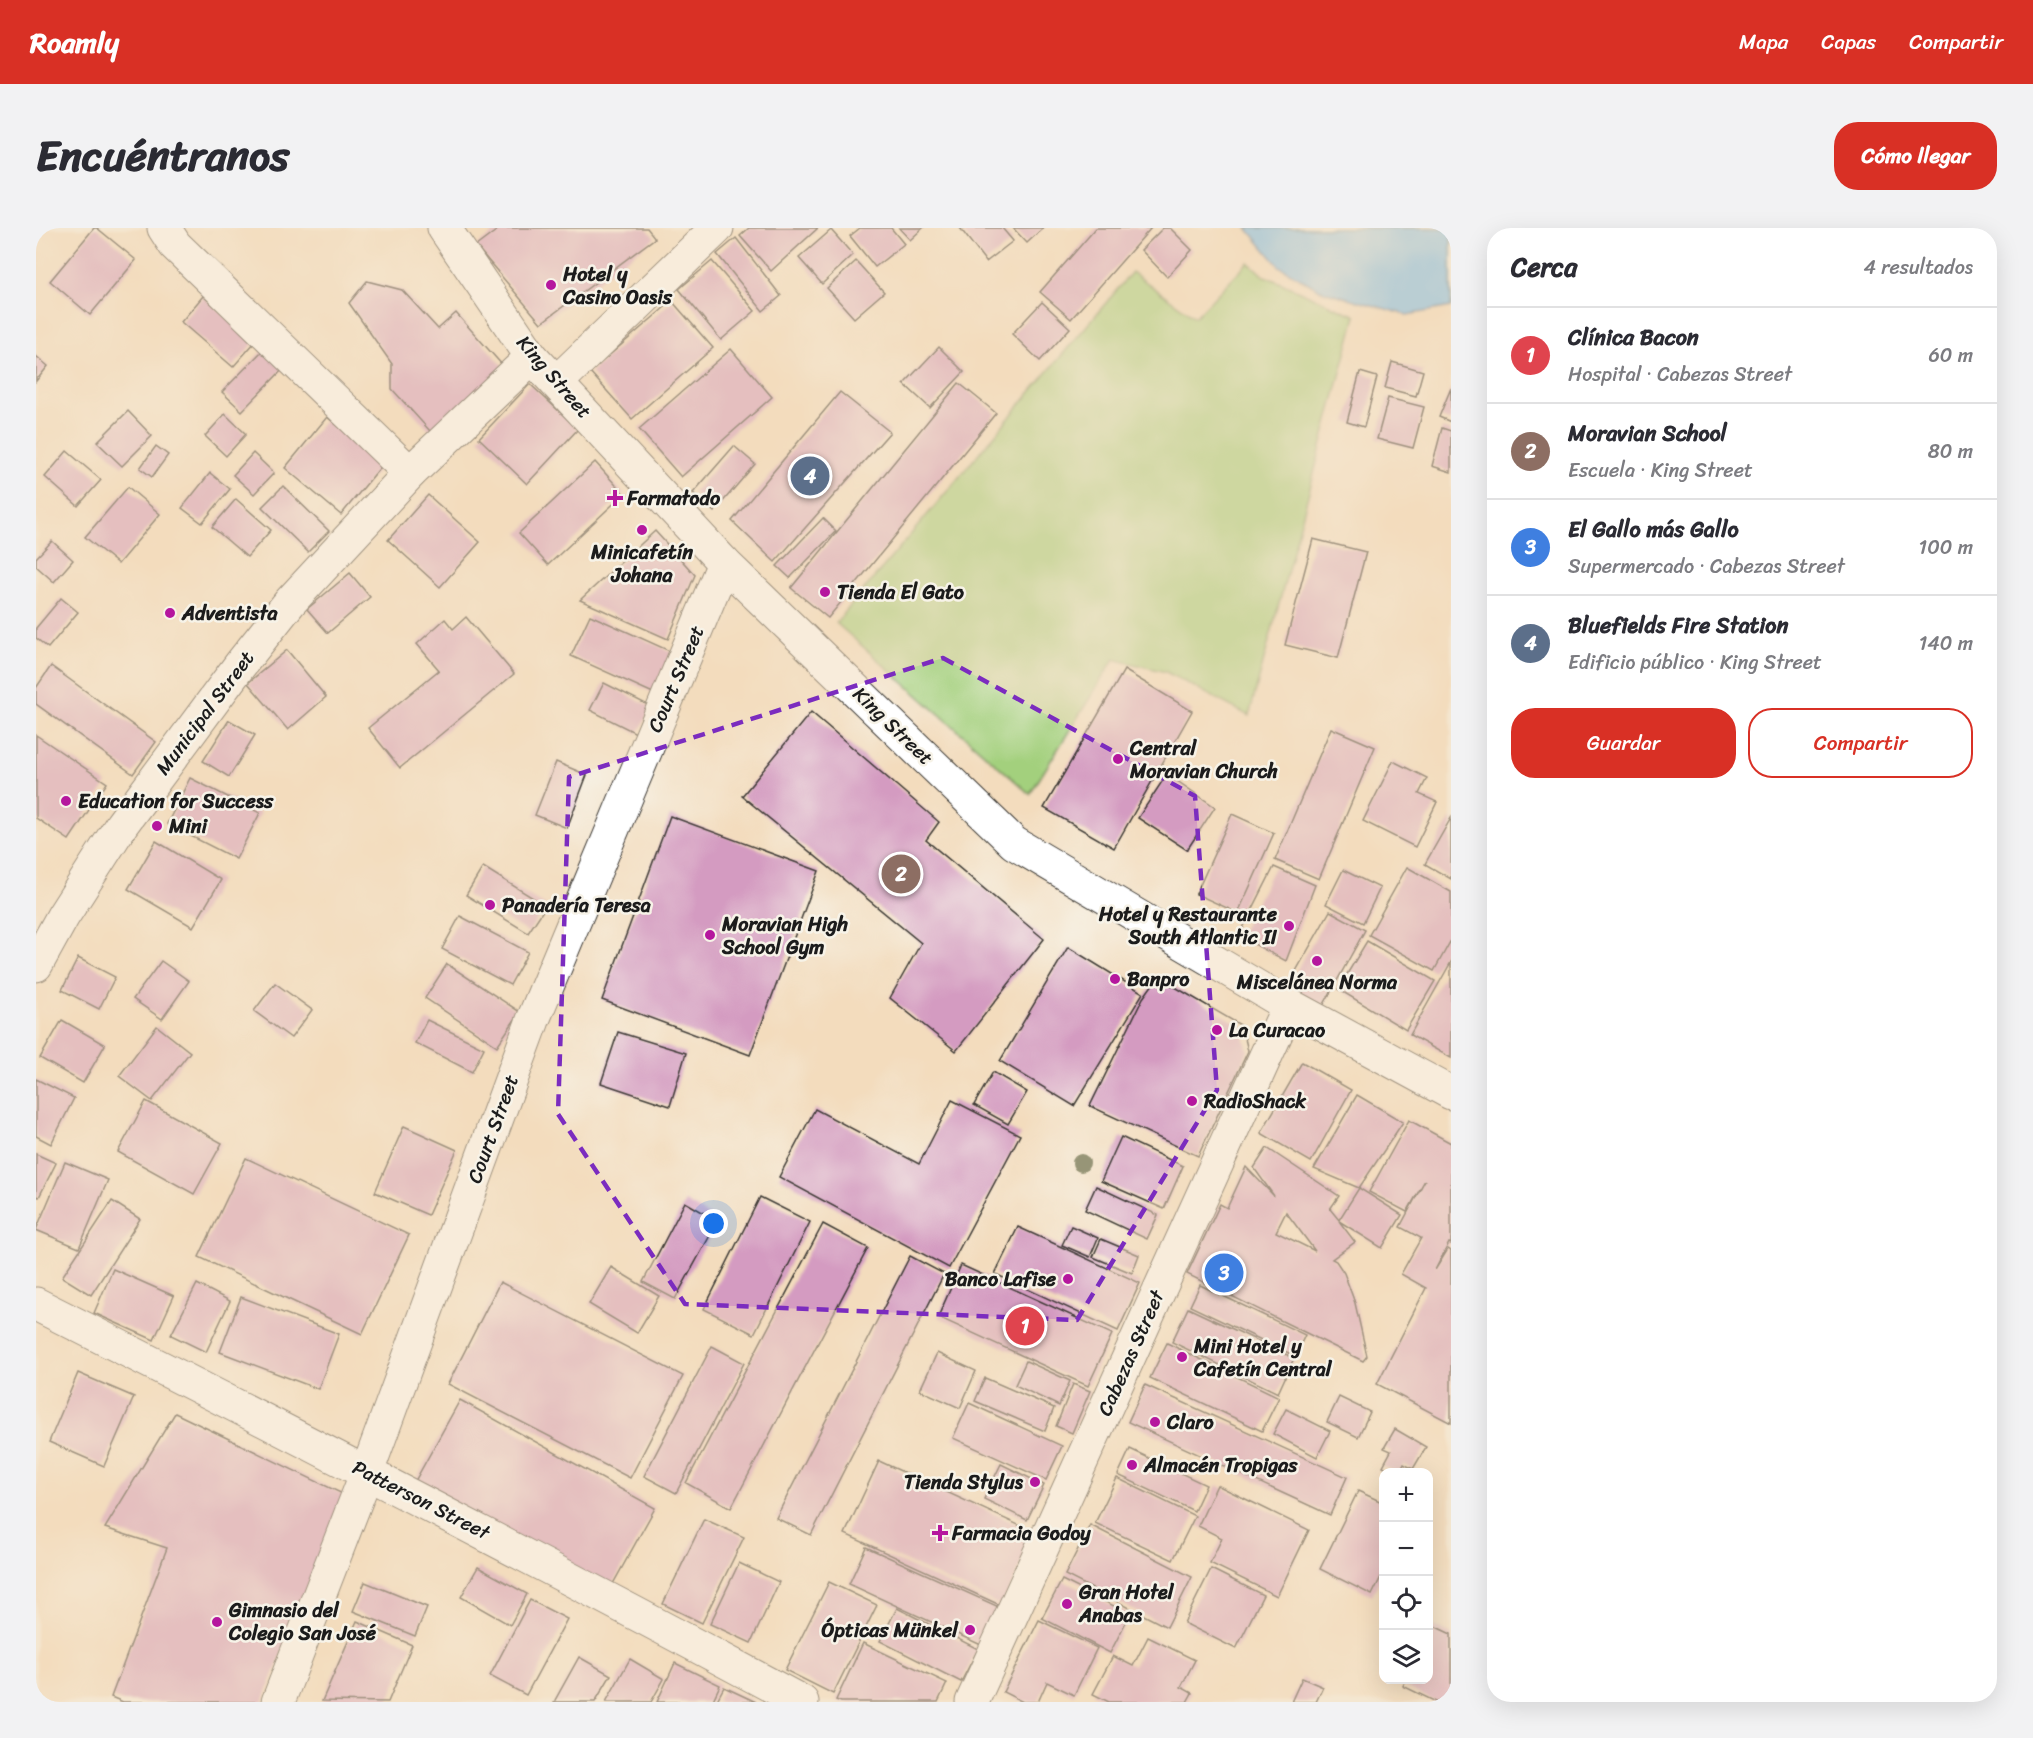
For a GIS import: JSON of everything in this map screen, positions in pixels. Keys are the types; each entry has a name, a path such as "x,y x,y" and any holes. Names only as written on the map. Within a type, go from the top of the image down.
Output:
{"street":[{"path":"164,228 175,245 410,472"},
{"name":"King Street","path":"444,228 532,357 724,563 1014,843 1289,1005 1451,1093"},
{"path":"557,382 717,228"},
{"name":"Municipal Street","path":"36,965 63,916 122,824 240,665 290,602 410,472 532,357"},
{"name":"Court Street","path":"278,1702 367,1472 533,1020 724,563"},
{"name":"Cabezas Street","path":"972,1702 1289,1005"},
{"name":"Patterson Street","path":"36,1304 367,1472 802,1702"}],"highlighted area":[{"path":"943,658 1195,796 1217,1090 1077,1320 685,1304 558,1114 569,777"}],"green space":[{"path":"1248,262 1263,275 1356,316 1249,716 1166,672 1114,659 1030,794 836,623 1132,272 1195,317"}],"water":[{"path":"1247,228 1451,228 1451,307 1407,315 1320,290 1279,266"}],"building":[{"path":"94,228 97,228 136,260 90,315 50,281"},
{"name":"Hotel y Casino Oasis","path":"500,228 647,228 655,238 541,323 476,246"},
{"path":"749,228 818,228 771,271 740,236"},
{"path":"860,228 891,228 904,244 875,267 850,236"},
{"path":"899,228 923,228 910,240"},
{"path":"960,228 1002,228 1013,241 986,262"},
{"path":"1013,228 1043,228 1027,243"},
{"path":"1096,228 1151,228 1071,319 1040,292"},
{"path":"1163,228 1170,228 1192,250 1167,277 1141,250"},
{"path":"831,230 853,255 822,284 799,258"},
{"path":"736,238 781,296 763,311 717,254"},
{"path":"712,261 755,311 721,340 679,289"},
{"path":"856,261 884,292 854,318 827,288"},
{"path":"367,281 402,290 438,329 456,313 512,376 439,441 392,389 392,364 349,303"},
{"path":"203,296 255,342 233,367 181,322"},
{"path":"672,301 713,348 632,419 590,372"},
{"path":"1042,302 1070,328 1040,361 1012,334"},
{"path":"939,347 964,372 930,408 904,384"},
{"path":"265,348 284,368 242,411 222,392"},
{"path":"731,349 772,397 681,477 639,429"},
{"path":"36,356 48,366 36,381"},
{"path":"1392,362 1423,371 1416,396 1385,388"},
{"path":"1360,372 1377,377 1364,427 1347,422"},
{"path":"959,383 996,413 828,618 791,588"},
{"path":"530,384 578,429 527,484 479,438"},
{"path":"1451,388 1451,422 1439,417"},
{"path":"840,392 890,432 775,562 732,521"},
{"path":"1388,398 1424,407 1413,448 1377,439"},
{"path":"128,411 152,436 122,466 97,442"},
{"path":"225,414 246,434 226,456 205,436"},
{"path":"327,417 383,464 341,515 285,468"},
{"path":"1442,428 1451,431 1451,472 1432,466"},
{"path":"156,446 168,455 152,477 140,468"},
{"path":"734,446 755,464 714,512 693,493"},
{"path":"67,451 101,480 78,506 45,477"},
{"path":"253,453 274,473 254,494 233,475"},
{"path":"595,462 624,494 548,565 519,533"},
{"path":"210,473 230,489 202,523 182,508"},
{"path":"283,486 329,531 308,552 262,507"},
{"path":"128,487 160,514 118,564 85,537"},
{"path":"428,495 480,542 440,587 388,540"},
{"path":"236,499 271,530 247,557 212,527"},
{"path":"823,518 836,531 790,578 777,566"},
{"path":"655,531 695,575 668,639 580,600"},
{"path":"1313,539 1366,552 1338,658 1285,645"},
{"path":"52,541 73,560 54,582 36,566 36,558"},
{"path":"350,573 370,597 328,633 307,609"},
{"path":"61,598 78,612 48,648 36,638 36,628"},
{"path":"590,615 672,652 653,693 571,656"},
{"path":"466,617 514,674 400,768 368,728 439,670 417,644 445,619 453,629"},
{"path":"287,650 326,697 288,730 248,683"},
{"path":"51,666 156,742 133,774 36,704 36,688"},
{"name":"Central Moravian Church","path":"1124,670 1192,711 1114,848 1044,808"},
{"path":"604,683 652,707 638,734 590,710"},
{"path":"811,712 939,822 926,840 1044,939 956,1051 890,998 921,943 742,796"},
{"path":"229,720 255,735 229,777 203,761"},
{"path":"1331,728 1375,747 1319,879 1275,860"},
{"name":"Education for Success","path":"36,735 107,783 69,840 36,818"},
{"path":"1393,761 1427,778 1419,794 1437,802 1415,847 1363,821"},
{"path":"556,762 587,775 567,828 535,815"},
{"path":"1167,774 1215,807 1187,850 1138,818"},
{"path":"190,778 260,813 236,859 167,824"},
{"path":"1232,814 1274,833 1238,913 1196,894"},
{"name":"Moravian High School Gym","path":"670,816 819,871 750,1055 602,1000"},
{"path":"1451,818 1451,879 1425,864"},
{"path":"156,841 221,880 193,927 128,889"},
{"path":"483,867 546,906 528,933 466,895"},
{"path":"1274,867 1315,885 1286,961 1239,936"},
{"path":"1407,867 1451,892 1451,940 1434,971 1369,935"},
{"path":"1343,870 1380,888 1363,923 1326,904"},
{"path":"1330,911 1365,930 1323,1006 1287,987"},
{"path":"460,916 528,952 510,985 442,949"},
{"path":"1367,941 1435,981 1406,1030 1338,989"},
{"path":"1068,947 1143,993 1074,1106 1000,1061"},
{"path":"78,958 115,977 99,1009 62,990"},
{"path":"161,961 189,981 162,1019 133,999"},
{"path":"1451,962 1451,1058 1410,1035"},
{"path":"447,964 520,1012 497,1046 425,998"},
{"path":"1158,977 1242,1026 1248,1051 1198,1156 1090,1106 1143,998"},
{"path":"275,983 312,1010 291,1038 254,1011"},
{"path":"62,1020 105,1045 83,1083 40,1058"},
{"path":"427,1020 484,1048 472,1072 415,1043"},
{"path":"157,1026 190,1052 152,1101 119,1076"},
{"path":"618,1032 686,1053 670,1106 601,1083"},
{"path":"1302,1062 1351,1090 1311,1162 1261,1133"},
{"path":"993,1072 1027,1092 1008,1124 974,1105"},
{"path":"36,1079 74,1098 51,1144 36,1136"},
{"path":"1357,1095 1403,1122 1359,1188 1314,1169"},
{"path":"952,1100 1020,1135 949,1268 779,1177 815,1109 919,1164"},
{"path":"146,1101 222,1143 194,1194 118,1152"},
{"path":"1409,1120 1451,1143 1451,1244 1449,1243 1435,1270 1448,1249 1451,1251 1451,1423 1377,1384 1426,1288 1401,1274 1421,1238 1400,1227 1425,1180 1407,1212 1369,1192"},
{"path":"404,1126 457,1150 428,1215 375,1192"},
{"path":"1121,1137 1183,1166 1164,1209 1101,1181"},
{"path":"1267,1148 1339,1196 1330,1209 1339,1220 1359,1188 1402,1215 1382,1248 1339,1221 1355,1242 1332,1259 1344,1273 1355,1303 1367,1356 1363,1361 1187,1274 1220,1204 1227,1208 1246,1167 1274,1196 1254,1168","holes":["1286,1212 1315,1251 1276,1232"]},
{"path":"36,1154 56,1163 39,1197 36,1196"},
{"path":"246,1158 409,1235 362,1334 199,1257"},
{"path":"65,1162 108,1180 79,1248 36,1230"},
{"path":"1096,1186 1158,1215 1147,1239 1085,1210"},
{"path":"760,1197 810,1222 754,1334 704,1309"},
{"path":"112,1201 140,1219 91,1295 62,1277"},
{"path":"685,1202 718,1221 675,1299 643,1282"},
{"path":"823,1224 868,1248 731,1508 686,1483"},
{"path":"1071,1226 1098,1238 1090,1257 1062,1245"},
{"name":"Banco Lafise","path":"1018,1227 1140,1283 1118,1331 995,1274"},
{"path":"1101,1239 1139,1255 1132,1273 1093,1257"},
{"path":"910,1256 944,1274 811,1535 776,1518"},
{"path":"961,1265 1112,1334 1088,1386 938,1317"},
{"path":"611,1267 659,1296 637,1333 589,1304"},
{"path":"113,1269 174,1296 154,1340 94,1313"},
{"path":"500,1282 683,1376 630,1478 448,1384"},
{"path":"197,1284 230,1301 206,1352 171,1335"},
{"path":"1200,1285 1305,1335 1295,1356 1190,1306"},
{"path":"241,1297 339,1334 318,1389 220,1352"},
{"path":"1188,1308 1294,1358 1278,1393 1172,1342"},
{"path":"1167,1343 1279,1397 1262,1431 1150,1378"},
{"path":"712,1346 744,1363 676,1493 644,1476"},
{"path":"937,1353 976,1371 960,1408 920,1390"},
{"path":"1026,1361 1070,1381 1059,1406 1015,1385"},
{"path":"78,1373 134,1397 104,1466 49,1442"},
{"path":"985,1378 1054,1408 1045,1431 975,1401"},
{"path":"1073,1384 1090,1391 1072,1433 1056,1426"},
{"path":"1145,1385 1347,1477 1330,1515 1128,1422"},
{"path":"1339,1397 1370,1412 1358,1437 1327,1422"},
{"path":"460,1400 655,1508 609,1591 414,1483"},
{"path":"969,1403 1062,1446 1046,1480 953,1438"},
{"path":"1286,1409 1330,1431 1317,1457 1273,1434"},
{"name":"Gimnasio del Colegio San José","path":"175,1413 345,1495 263,1702 123,1702 111,1697 167,1548 105,1528"},
{"path":"1395,1429 1426,1447 1414,1468 1404,1464 1402,1468 1383,1466 1391,1451 1384,1448"},
{"path":"1130,1449 1206,1485 1194,1511 1118,1475"},
{"name":"Farmacia Godoy","path":"879,1461 1036,1533 1002,1606 845,1534"},
{"path":"1001,1464 1044,1485 1027,1520 984,1499"},
{"path":"1117,1478 1195,1516 1173,1560 1095,1523"},
{"path":"1217,1485 1309,1530 1277,1596 1210,1563 1222,1538 1198,1526"},
{"path":"1358,1491 1379,1501 1379,1581 1372,1595 1320,1569"},
{"path":"704,1519 744,1537 702,1623 663,1604"},
{"path":"1090,1525 1192,1577 1167,1627 1065,1575"},
{"path":"866,1547 999,1607 981,1645 849,1584"},
{"path":"739,1563 779,1582 751,1643 710,1624"},
{"path":"478,1567 527,1594 510,1625 461,1597"},
{"path":"1211,1569 1263,1595 1236,1649 1184,1623"},
{"path":"1062,1580 1130,1614 1110,1653 1042,1618"},
{"path":"365,1582 427,1607 415,1636 353,1611"},
{"path":"829,1582 877,1605 833,1694 785,1670"},
{"path":"530,1600 567,1619 526,1695 490,1676"},
{"path":"897,1608 978,1649 961,1682 880,1641"},
{"path":"1039,1620 1097,1648 1074,1695 1047,1682 1038,1702 1023,1702 1003,1692"},
{"path":"357,1621 412,1645 388,1702 322,1701"},
{"path":"1433,1625 1451,1634 1451,1702 1436,1702 1403,1686 1404,1684 1433,1684"},
{"path":"1148,1637 1195,1660 1181,1687 1192,1693 1187,1702 1109,1702 1093,1694 1113,1656 1133,1666"},
{"path":"863,1643 947,1683 938,1702 841,1702 836,1700"},
{"path":"579,1657 611,1675 595,1702 554,1702"},
{"path":"630,1659 664,1679 651,1702 606,1702"},
{"path":"675,1663 720,1685 712,1702 657,1702"},
{"path":"1302,1678 1323,1687 1316,1702 1291,1702"},
{"path":"724,1687 756,1702 716,1702"}],"place":[{"name":"Hotel y Casino Oasis","path":"551,285"},
{"name":"Bluefields Fire Station","path":"810,476"},
{"name":"Farmatodo","path":"615,498"},
{"name":"Minicafetín Johana","path":"642,530"},
{"name":"Tienda El Gato","path":"825,592"},
{"name":"Adventista","path":"170,613"},
{"name":"Central Moravian Church","path":"1118,759"},
{"name":"Education for Success","path":"66,801"},
{"name":"Mini","path":"157,826"},
{"name":"Moravian School","path":"901,874"},
{"name":"Panadería Teresa","path":"490,905"},
{"name":"Hotel y Restaurante South Atlantic II","path":"1289,926"},
{"name":"Moravian High School Gym","path":"710,935"},
{"name":"Miscelánea Norma","path":"1317,961"},
{"name":"Banpro","path":"1115,979"},
{"name":"La Curacao","path":"1217,1030"},
{"name":"RadioShack","path":"1192,1101"},
{"name":"El Gallo más Gallo","path":"1224,1273"},
{"name":"Banco Lafise","path":"1068,1279"},
{"name":"Clínica Bacon","path":"1025,1326"},
{"name":"Mini Hotel y Cafetín Central","path":"1182,1357"},
{"name":"Claro","path":"1155,1422"},
{"name":"Almacén Tropigas","path":"1132,1465"},
{"name":"Tienda Stylus","path":"1035,1482"},
{"name":"Farmacia Godoy","path":"940,1533"},
{"name":"Gran Hotel Anabas","path":"1067,1604"},
{"name":"Gimnasio del Colegio San José","path":"217,1622"},
{"name":"Ópticas Münkel","path":"970,1630"}]}
